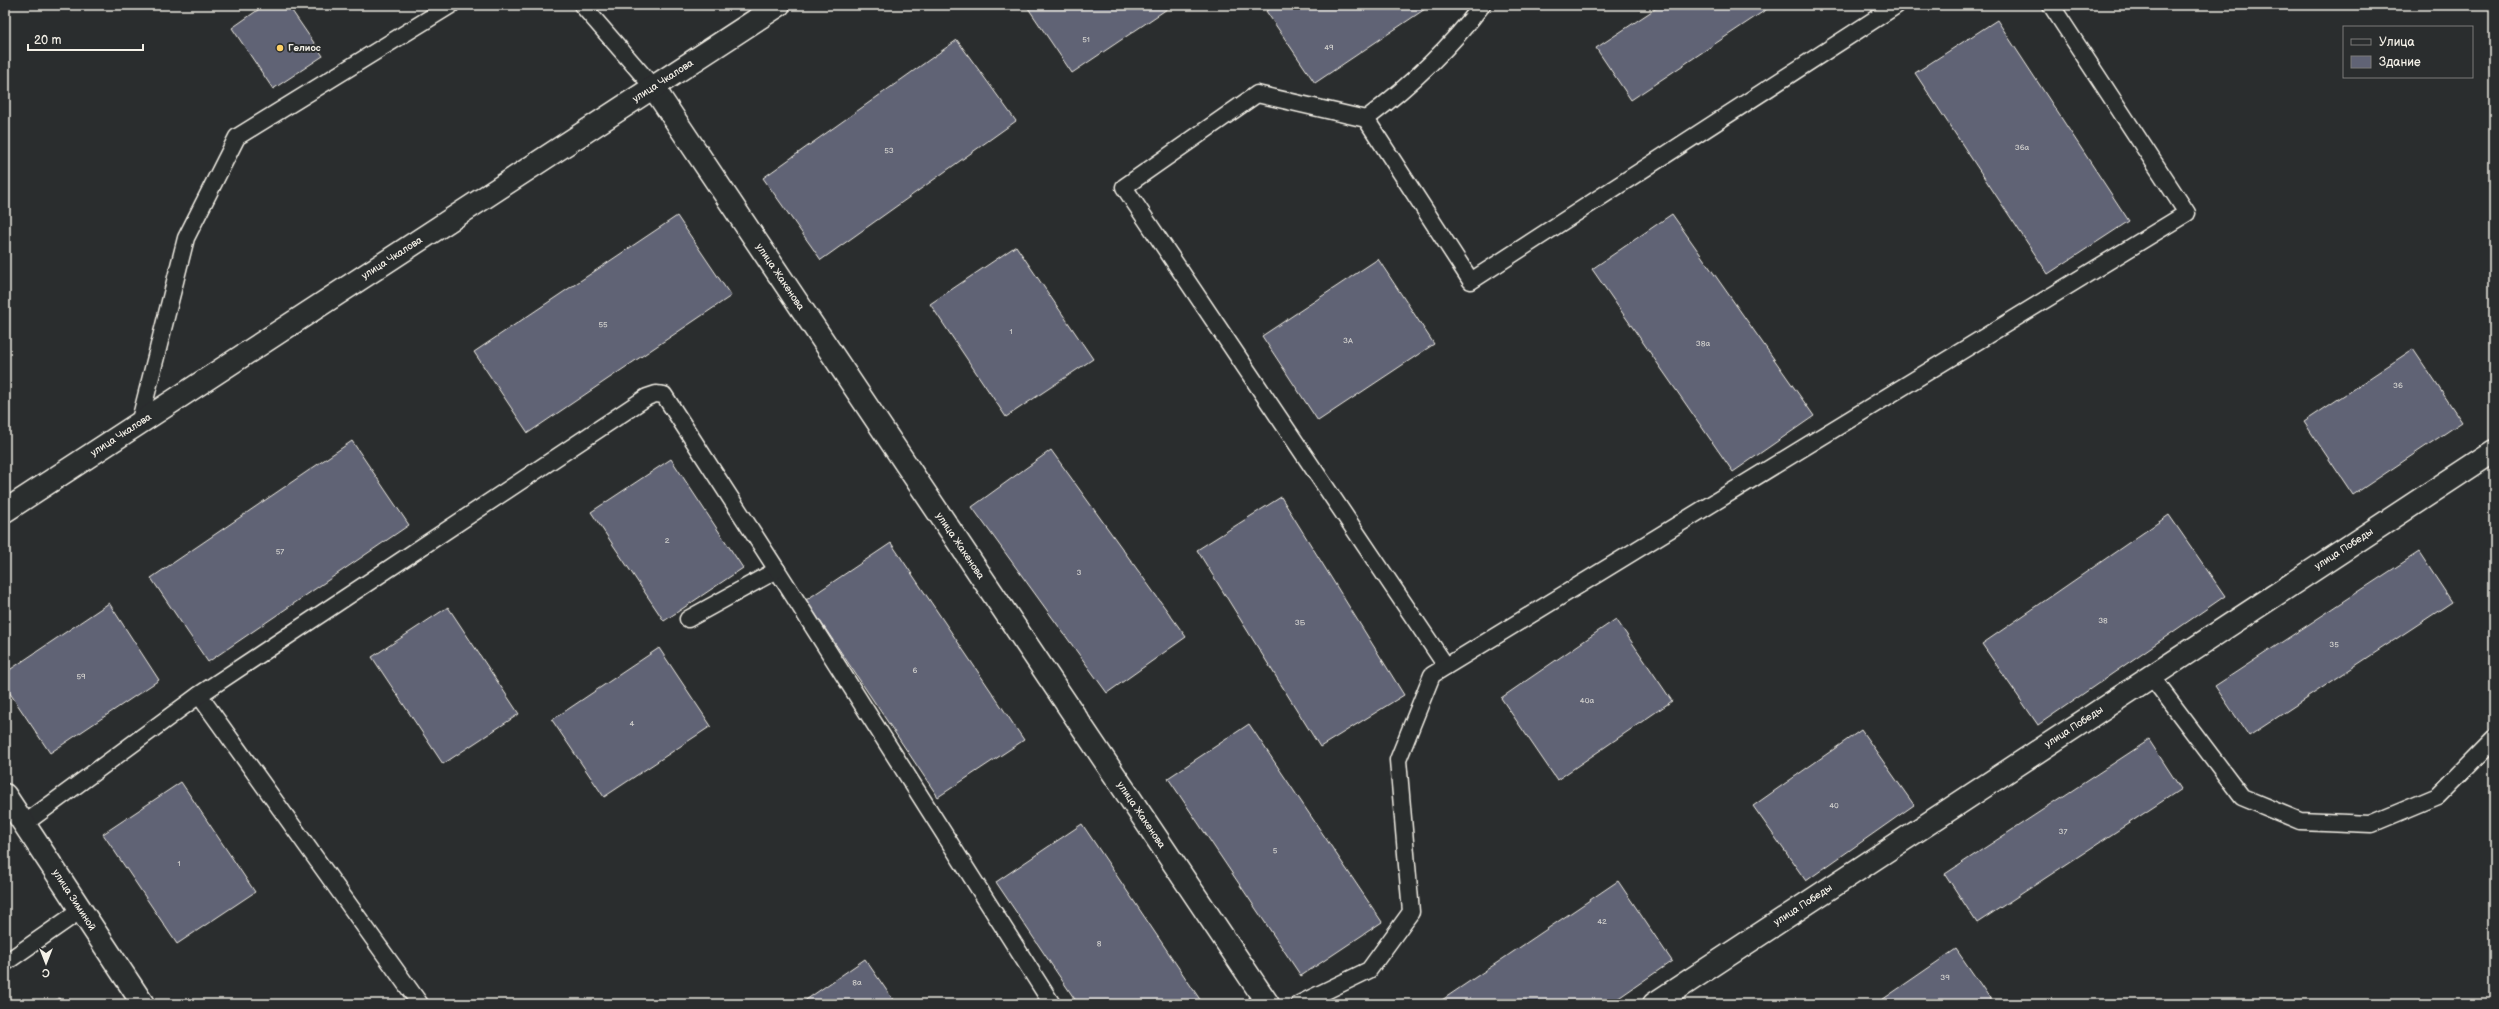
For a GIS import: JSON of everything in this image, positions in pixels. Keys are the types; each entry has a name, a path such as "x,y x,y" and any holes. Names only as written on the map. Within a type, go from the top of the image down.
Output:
{"street":[{"name":"улица Чкалова","path":"5,511 779,5"},
{"name":"улица Жакенова","path":"653,87 1268,1004"},
{"name":"улица Победы","path":"1654,1004 2494,451"},
{"name":"улица Зиминой","path":"5,795 143,1004"}],"lane":[{"path":"139,424 186,238 237,137 451,5"},
{"path":"582,5 653,87"},
{"path":"1366,119 1404,90 1470,21 1482,5"},
{"path":"1446,666 1124,187 1258,94 1366,119 1471,281 1897,5"},
{"path":"1299,1004 1369,970 1411,912 1398,760 1432,675 2187,213 2051,5"},
{"path":"24,824 199,695 647,397 656,394 664,395 777,570 1052,1004"},
{"path":"688,620 777,570"},
{"path":"2151,676 2242,798 2300,820 2371,824 2431,799 2438,796 2494,739"},
{"path":"199,695 420,1004"},
{"path":"5,963 81,910"}],"building":[{"path":"265,5 288,5 323,56 273,89 232,28"},
{"path":"1026,5 1173,5 1072,73"},
{"path":"1275,5 1423,5 1425,9 1315,83 1266,11"},
{"path":"1661,5 1773,5 1631,100 1596,48"},
{"path":"1997,20 2129,221 2048,274 1915,73"},
{"path":"957,40 1016,121 821,260 763,178"},
{"path":"1672,214 1814,416 1733,472 1592,269"},
{"path":"677,216 731,296 528,433 474,352"},
{"path":"1016,246 1093,359 1006,417 930,304"},
{"path":"1378,259 1434,344 1318,421 1262,336"},
{"path":"2413,349 2462,422 2353,495 2304,422"},
{"path":"352,441 409,525 208,662 151,578"},
{"path":"1051,450 1186,637 1107,693 972,507"},
{"path":"671,459 743,568 664,621 591,512"},
{"path":"1281,497 1404,695 1320,747 1197,550"},
{"path":"2169,515 2225,596 2038,725 1982,644"},
{"path":"891,543 1024,740 938,797 806,600"},
{"path":"2419,552 2452,602 2249,736 2215,686"},
{"path":"109,603 159,680 50,753 5,686 5,673"},
{"path":"448,607 519,714 443,764 372,657"},
{"path":"1616,619 1672,701 1557,780 1501,698"},
{"path":"659,648 711,726 604,797 552,720"},
{"path":"1249,724 1382,922 1301,976 1168,778"},
{"path":"1861,730 1914,805 1806,881 1753,806"},
{"path":"2149,740 2181,789 1977,923 1945,874"},
{"path":"181,782 255,892 177,944 103,834"},
{"path":"1082,824 1203,1004 1078,1004 996,882"},
{"path":"1618,881 1672,961 1610,1004 1436,1004"},
{"path":"1956,949 1994,1004 1876,1004"},
{"path":"865,959 896,1004 800,1004"},
{"path":"59,998 63,1004 50,1004"}],"place":[{"name":"Гелиос","path":"280,48"}]}
